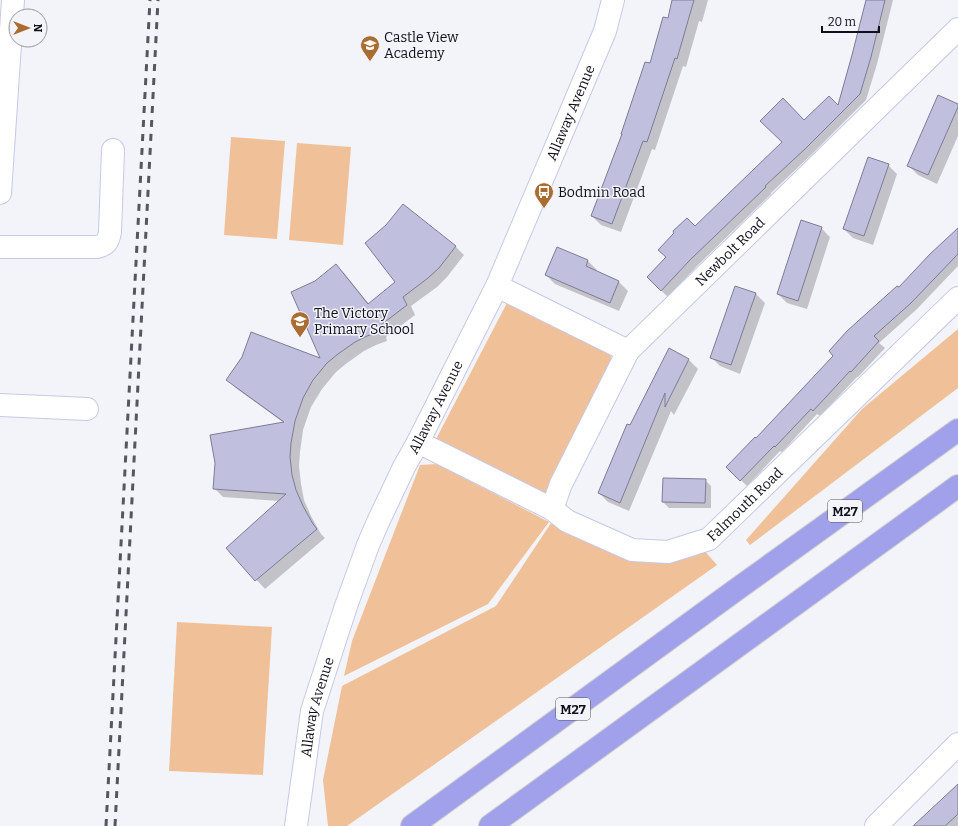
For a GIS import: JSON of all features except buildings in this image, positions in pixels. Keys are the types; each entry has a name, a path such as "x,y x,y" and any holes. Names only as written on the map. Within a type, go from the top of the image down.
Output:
{"highway":[{"name":"M27","path":"412,826 720,601 958,430"},
{"path":"490,826 958,486"}],"street":[{"path":"0,193 3,106 12,0"},
{"name":"Allaway Avenue","path":"296,826 312,711 346,606 368,545 397,480 418,442 497,286 605,31 613,0"},
{"name":"Newbolt Road","path":"552,509 561,484 628,351 958,29"},
{"path":"0,247 97,247 106,243 110,232 113,150"},
{"path":"497,286 628,351"},
{"name":"Falmouth Road","path":"418,442 552,509 567,521 632,550 668,552 709,539 958,298"},
{"path":"0,405 87,409"},
{"path":"876,826 958,744"}],"shaded area":[{"path":"231,137 285,141 277,239 224,235"},
{"path":"297,143 351,147 343,245 289,240"},
{"path":"508,301 610,354 613,364 545,496 434,443"},
{"path":"958,329 958,388 750,545 746,540 862,409"},
{"path":"437,464 549,522 488,604 344,676 352,641 420,465"},
{"path":"551,523 623,555 702,548 717,565 347,826 328,826 323,780 342,686 496,606"},
{"path":"177,622 272,627 263,775 169,771"}],"railway":[{"path":"106,826 150,0"},
{"path":"115,826 158,0"}],"place":[{"name":"Castle View Academy","path":"370,62"},
{"name":"Bodmin Road","path":"544,209"},
{"name":"The Victory Primary School","path":"300,338"}]}
